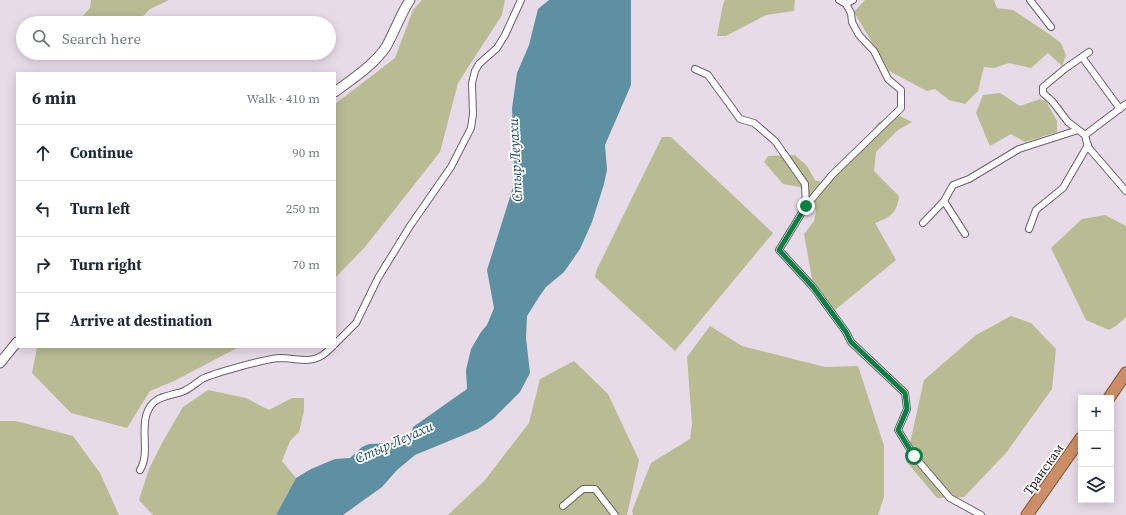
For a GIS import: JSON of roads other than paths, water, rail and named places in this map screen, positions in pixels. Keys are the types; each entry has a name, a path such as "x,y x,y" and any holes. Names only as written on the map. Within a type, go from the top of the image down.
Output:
{"highway":[{"path":"1111,395 1126,373"},
{"name":"Транскам","path":"1030,514 1078,442"}],"main road":[{"path":"336,91 359,74 385,48 397,21 410,0"},
{"path":"0,363 16,343"}],"street":[{"path":"336,343 356,323 378,278 406,232 451,167 470,128 473,114 472,83 475,71 479,64 497,48 505,35 521,0"},
{"path":"839,0 846,4 851,13 852,22 859,35 874,51 888,79 901,90 901,108 832,175 806,206 779,250 813,287 855,346 905,393 907,409 898,430 914,456 950,498 981,515"},
{"path":"846,4 853,0"},
{"path":"1030,0 1051,27"},
{"path":"1089,52 1043,87 1043,93 1052,101 1068,122 1085,135 1088,145 1126,191"},
{"path":"1082,56 1120,108"},
{"path":"695,69 708,75 740,119 754,123 775,140 804,184 806,206"},
{"path":"1085,135 1126,104"},
{"path":"922,223 944,201 953,185 969,178 1019,149 1078,130"},
{"path":"1030,229 1036,210 1063,188 1088,145"},
{"path":"944,201 965,234"},
{"path":"140,470 142,467 144,449 145,421 149,409 154,402 184,391 203,379 248,365 278,358 309,361 322,357 331,348"},
{"path":"563,506 583,489 595,489 615,515"}],"water":[{"name":"Стыр Леуахи","path":"549,0 631,0 631,85 605,145 607,170 604,184 592,222 580,249 564,272 546,287 527,316 526,338 530,373 520,392 493,419 478,429 415,455 397,470 382,487 343,515 276,515 296,478 311,469 335,459 350,458 362,447 369,444 410,440 413,427 467,389 466,370 471,349 487,325 494,308 487,270 515,181 512,108 517,73 529,45 538,9"}]}
